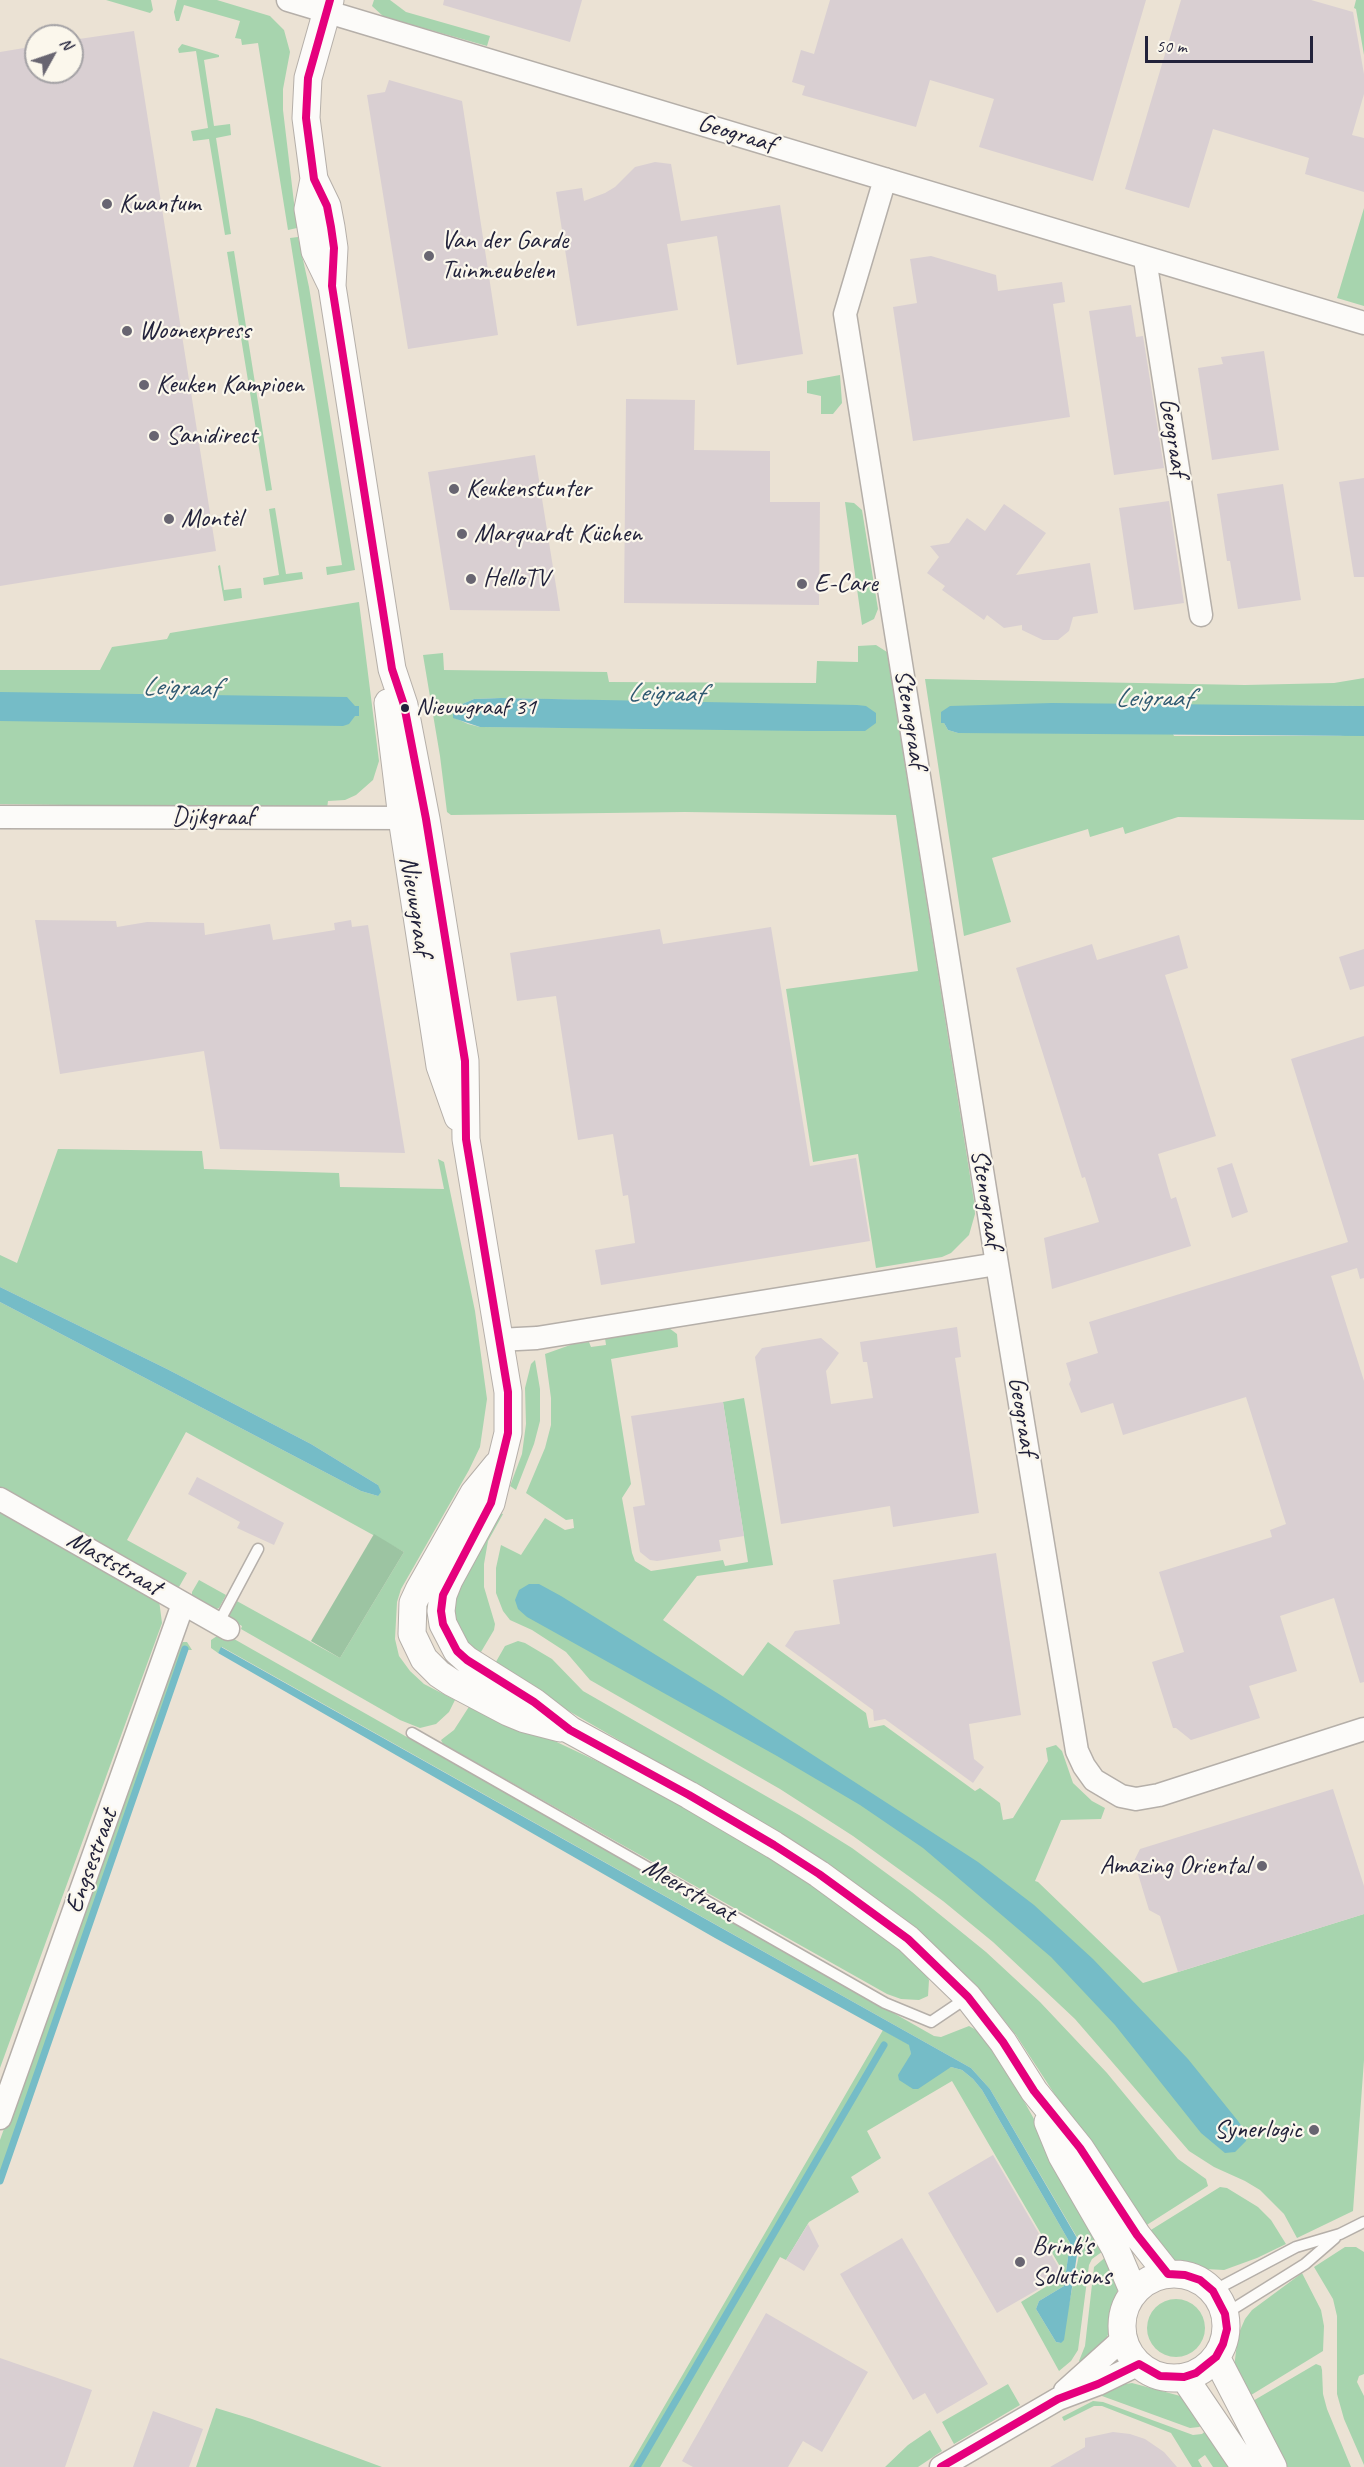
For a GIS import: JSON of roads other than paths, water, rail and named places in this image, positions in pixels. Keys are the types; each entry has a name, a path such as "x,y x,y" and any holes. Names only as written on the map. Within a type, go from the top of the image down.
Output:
{"street":[{"path":"288,0 329,6"},
{"name":"Geograaf","path":"329,6 1145,259 1364,323"},
{"name":"Nieuwgraaf","path":"329,6 308,78 306,118 314,179 327,206 331,227 334,248 332,286 392,669 404,705 414,818 465,1060 466,1139 508,1392 508,1433 491,1503 443,1595 441,1611 443,1624 476,1682 534,1702 570,1730 689,1796 819,1874 908,1939 968,1997 1003,2042 1034,2091"},
{"name":"Stenograaf","path":"885,179 845,314 997,1264"},
{"name":"Geograaf","path":"1145,259 1202,615"},
{"name":"Dijkgraaf","path":"0,817 414,818"},
{"path":"498,1340 537,1338 997,1264"},
{"name":"Geograaf","path":"997,1264 1077,1751 1094,1780 1121,1796 1136,1799 1159,1795 1364,1729"},
{"name":"Maststraat","path":"0,1498 223,1627"},
{"name":"Engsestraat","path":"0,2118 183,1604"},
{"path":"1034,2091 1080,2148 1137,2235 1168,2274"},
{"path":"1034,2091 1062,2156 1115,2248 1134,2292"},
{"path":"1168,2274 1185,2275 1200,2280 1219,2302 1227,2329 1216,2357 1202,2370 1184,2377 1160,2376 1139,2364 1124,2338 1124,2314 1134,2292 1149,2280 1168,2274"},
{"path":"1058,2399 1124,2338"},
{"path":"1216,2357 1273,2467"},
{"path":"941,2467 1058,2399 1098,2384 1139,2364"},
{"path":"1184,2377 1245,2467"}],"lane":[{"path":"223,1627 258,1549"},
{"name":"Meerstraat","path":"412,1733 885,2002 931,2022 968,1997"},
{"path":"1219,2302 1296,2247 1340,2234 1364,2222"},
{"path":"1219,2302 1305,2264 1340,2234"}],"water":[{"path":"0,692 347,697 355,706 359,706 359,716 355,716 349,724 343,726 0,721"},
{"path":"474,699 857,705 866,706 876,713 876,723 865,731 809,731 480,727 453,718 453,708"},
{"path":"1052,703 1364,706 1364,736 958,733 948,730 944,723 941,723 941,712 950,706"},
{"path":"0,1287 167,1369 311,1444 378,1485 381,1492 378,1496 361,1491 0,1302"},
{"path":"529,1584 539,1584 561,1596 722,1696 978,1862 1034,1905 1093,1959 1188,2059 1238,2121 1247,2134 1246,2141 1235,2152 1225,2153 1201,2133 1115,2025 1051,1957 923,1848 860,1805 777,1756 527,1617 518,1609 515,1600 519,1590"},
{"path":"221,1647 971,2068 990,2089 1081,2245 1078,2248 1064,2340 1061,2343 1056,2342 1036,2309 1039,2301 1064,2286 1070,2243 982,2090 973,2079 962,2070 951,2067 918,2089 913,2089 899,2080 898,2075 911,2054 909,2045 715,1938 218,1653"}],"waterway":[{"path":"0,2181 185,1649"},
{"path":"637,2467 884,2045"}],"place":[{"name":"Kwantum","path":"107,204"},
{"name":"Van der Garde Tuinmeubelen","path":"429,256"},
{"name":"Woonexpress","path":"127,331"},
{"name":"Keuken Kampioen","path":"144,385"},
{"name":"Sanidirect","path":"154,436"},
{"name":"Keukenstunter","path":"454,489"},
{"name":"Montèl","path":"169,519"},
{"name":"Marquardt Küchen","path":"462,534"},
{"name":"HelloTV","path":"471,579"},
{"name":"E-Care","path":"802,584"},
{"name":"Nieuwgraaf 31","path":"405,708"},
{"name":"Amazing Oriental","path":"1262,1866"},
{"name":"Synerlogic","path":"1314,2130"},
{"name":"Brink's Solutions","path":"1020,2262"}],"water label":[{"name":"Leigraaf","path":"180,688"},
{"name":"Leigraaf","path":"665,694"},
{"name":"Leigraaf","path":"1153,699"}]}
